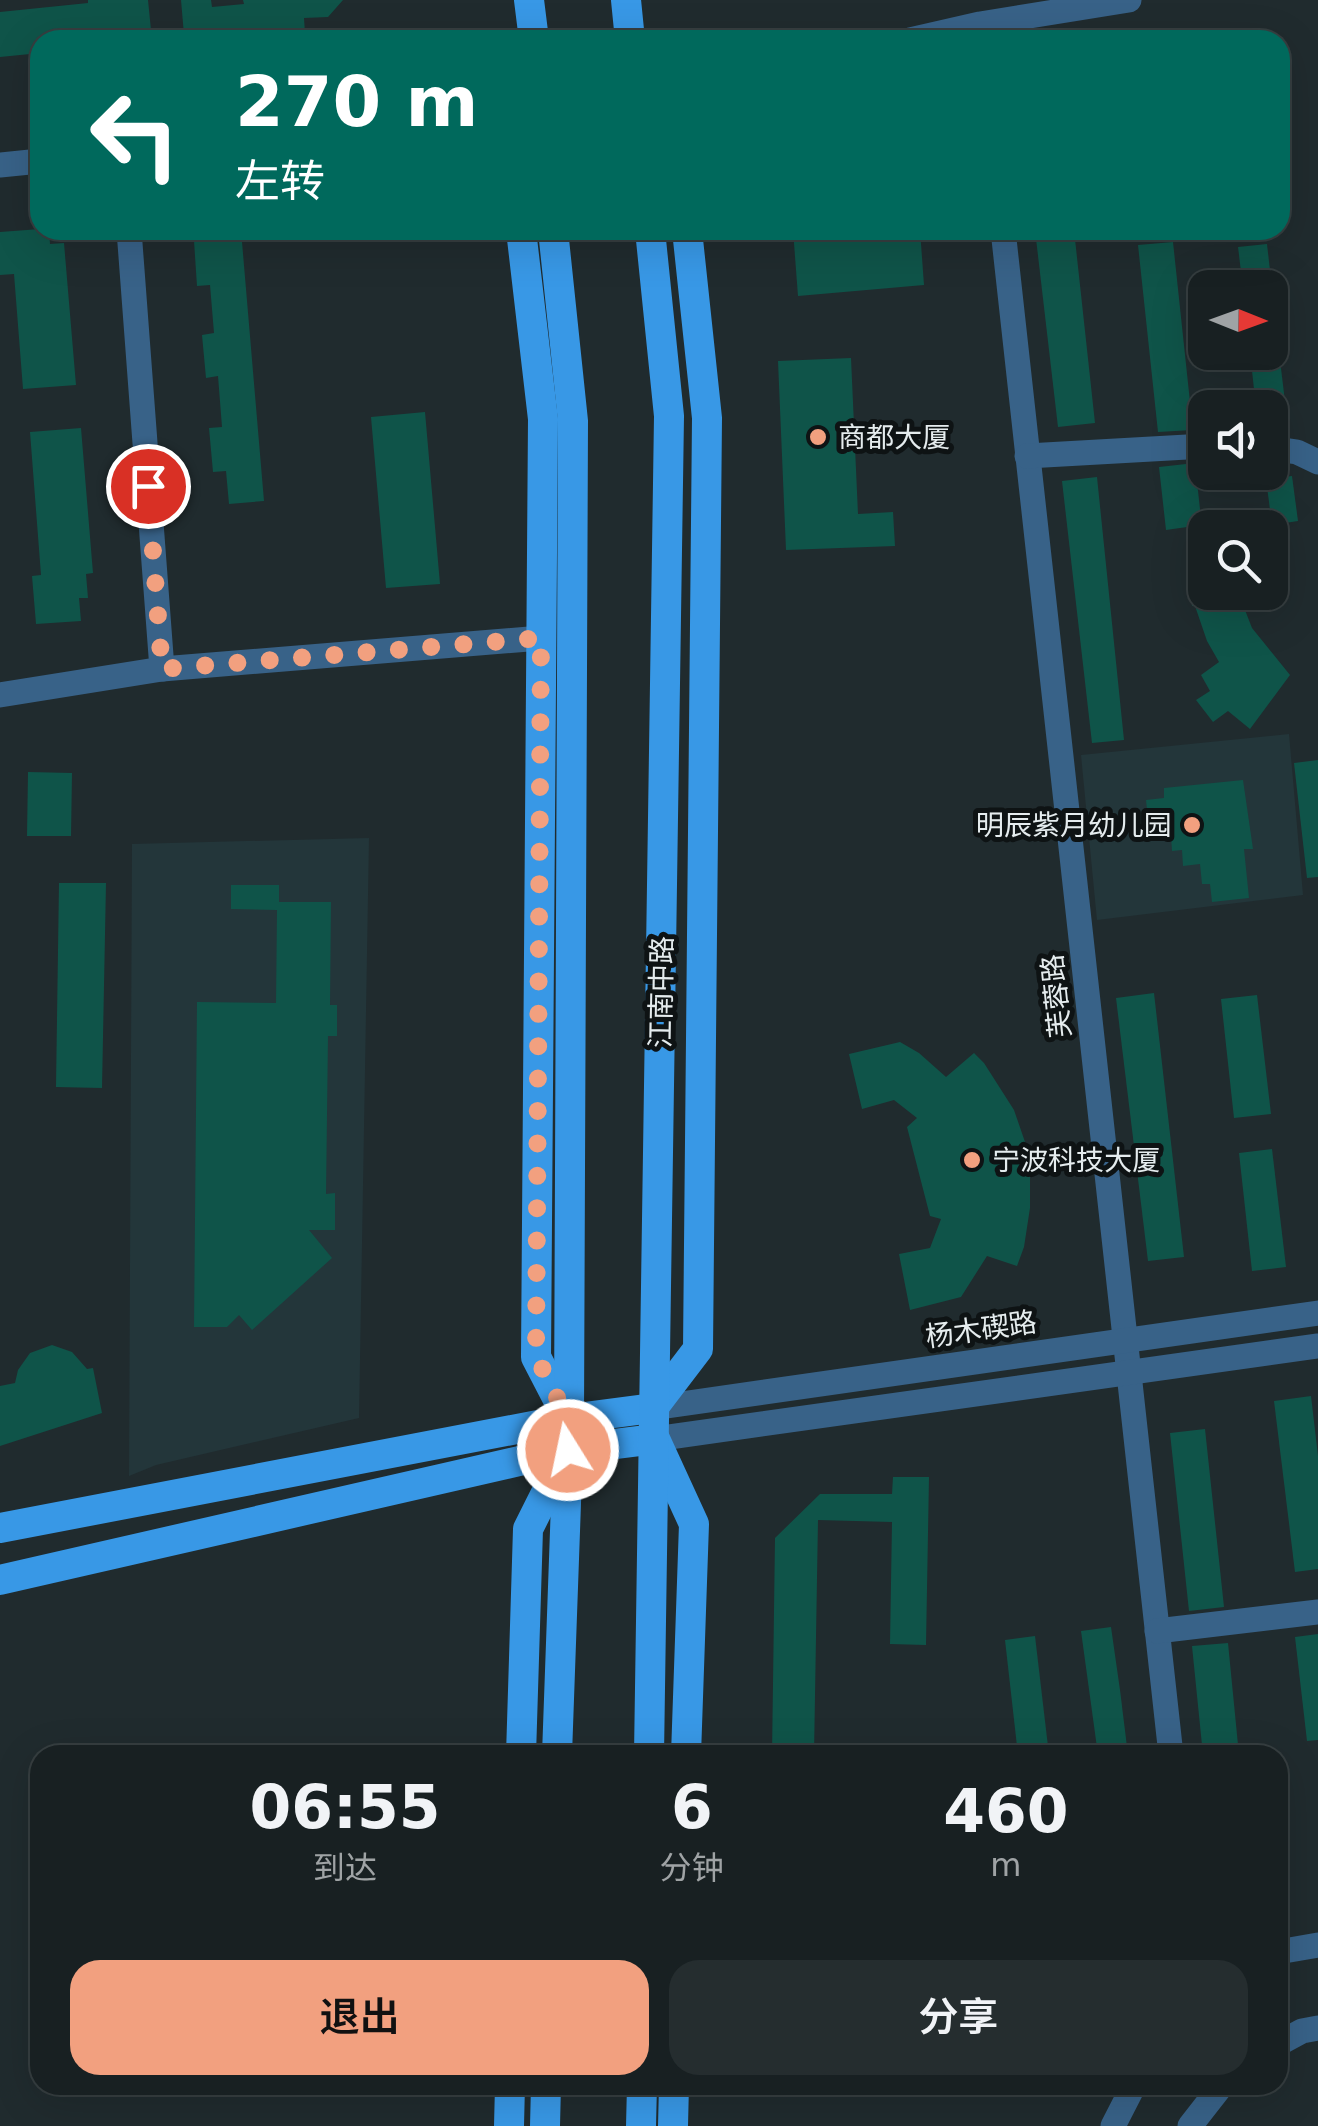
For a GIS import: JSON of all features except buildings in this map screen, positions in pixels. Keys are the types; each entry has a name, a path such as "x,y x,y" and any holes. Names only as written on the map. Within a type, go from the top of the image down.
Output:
{"main road":[{"path":"529,0 533,30"},
{"path":"626,0 629,30"},
{"path":"521,240 542,419 536,1356 568,1434 528,1529 521,1745"},
{"path":"554,240 573,420 568,1434 557,1745"},
{"name":"江南中路","path":"649,1745 669,416 651,240"},
{"path":"0,1580 568,1434 653,1408 698,1349 707,418 688,240"},
{"path":"0,1528 568,1434 655,1439 694,1524 686,1745"},
{"path":"509,2126 510,2095"},
{"path":"545,2126 546,2095"},
{"path":"641,2126 642,2095"},
{"path":"672,2126 674,2095"}],"street":[{"path":"990,30 1129,0"},
{"path":"0,165 30,163"},
{"path":"129,240 162,669"},
{"name":"芙蓉路","path":"1003,240 1169,1745"},
{"path":"1027,456 1188,447"},
{"path":"1288,451 1318,462"},
{"path":"0,695 162,669 541,638"},
{"name":"杨木碶路","path":"653,1408 1318,1313"},
{"path":"655,1439 1318,1346"},
{"path":"1156,1630 1318,1612"},
{"path":"1288,1950 1318,1945"},
{"path":"1288,2039 1318,2028"},
{"path":"1113,2126 1129,2095"},
{"path":"1190,2126 1214,2095"}],"shaded area":[{"name":"明辰紫月幼儿园","path":"1289,734 1303,895 1097,920 1081,755"},
{"path":"369,838 359,1418 156,1465 129,1476 132,844"}],"place":[{"name":"商都大厦","path":"818,437"},
{"name":"明辰紫月幼儿园","path":"1192,825"},
{"name":"宁波科技大厦","path":"972,1160"}],"route":[{"path":"148,486 162,669 541,638 536,1356 568,1419 568,1450"}]}
